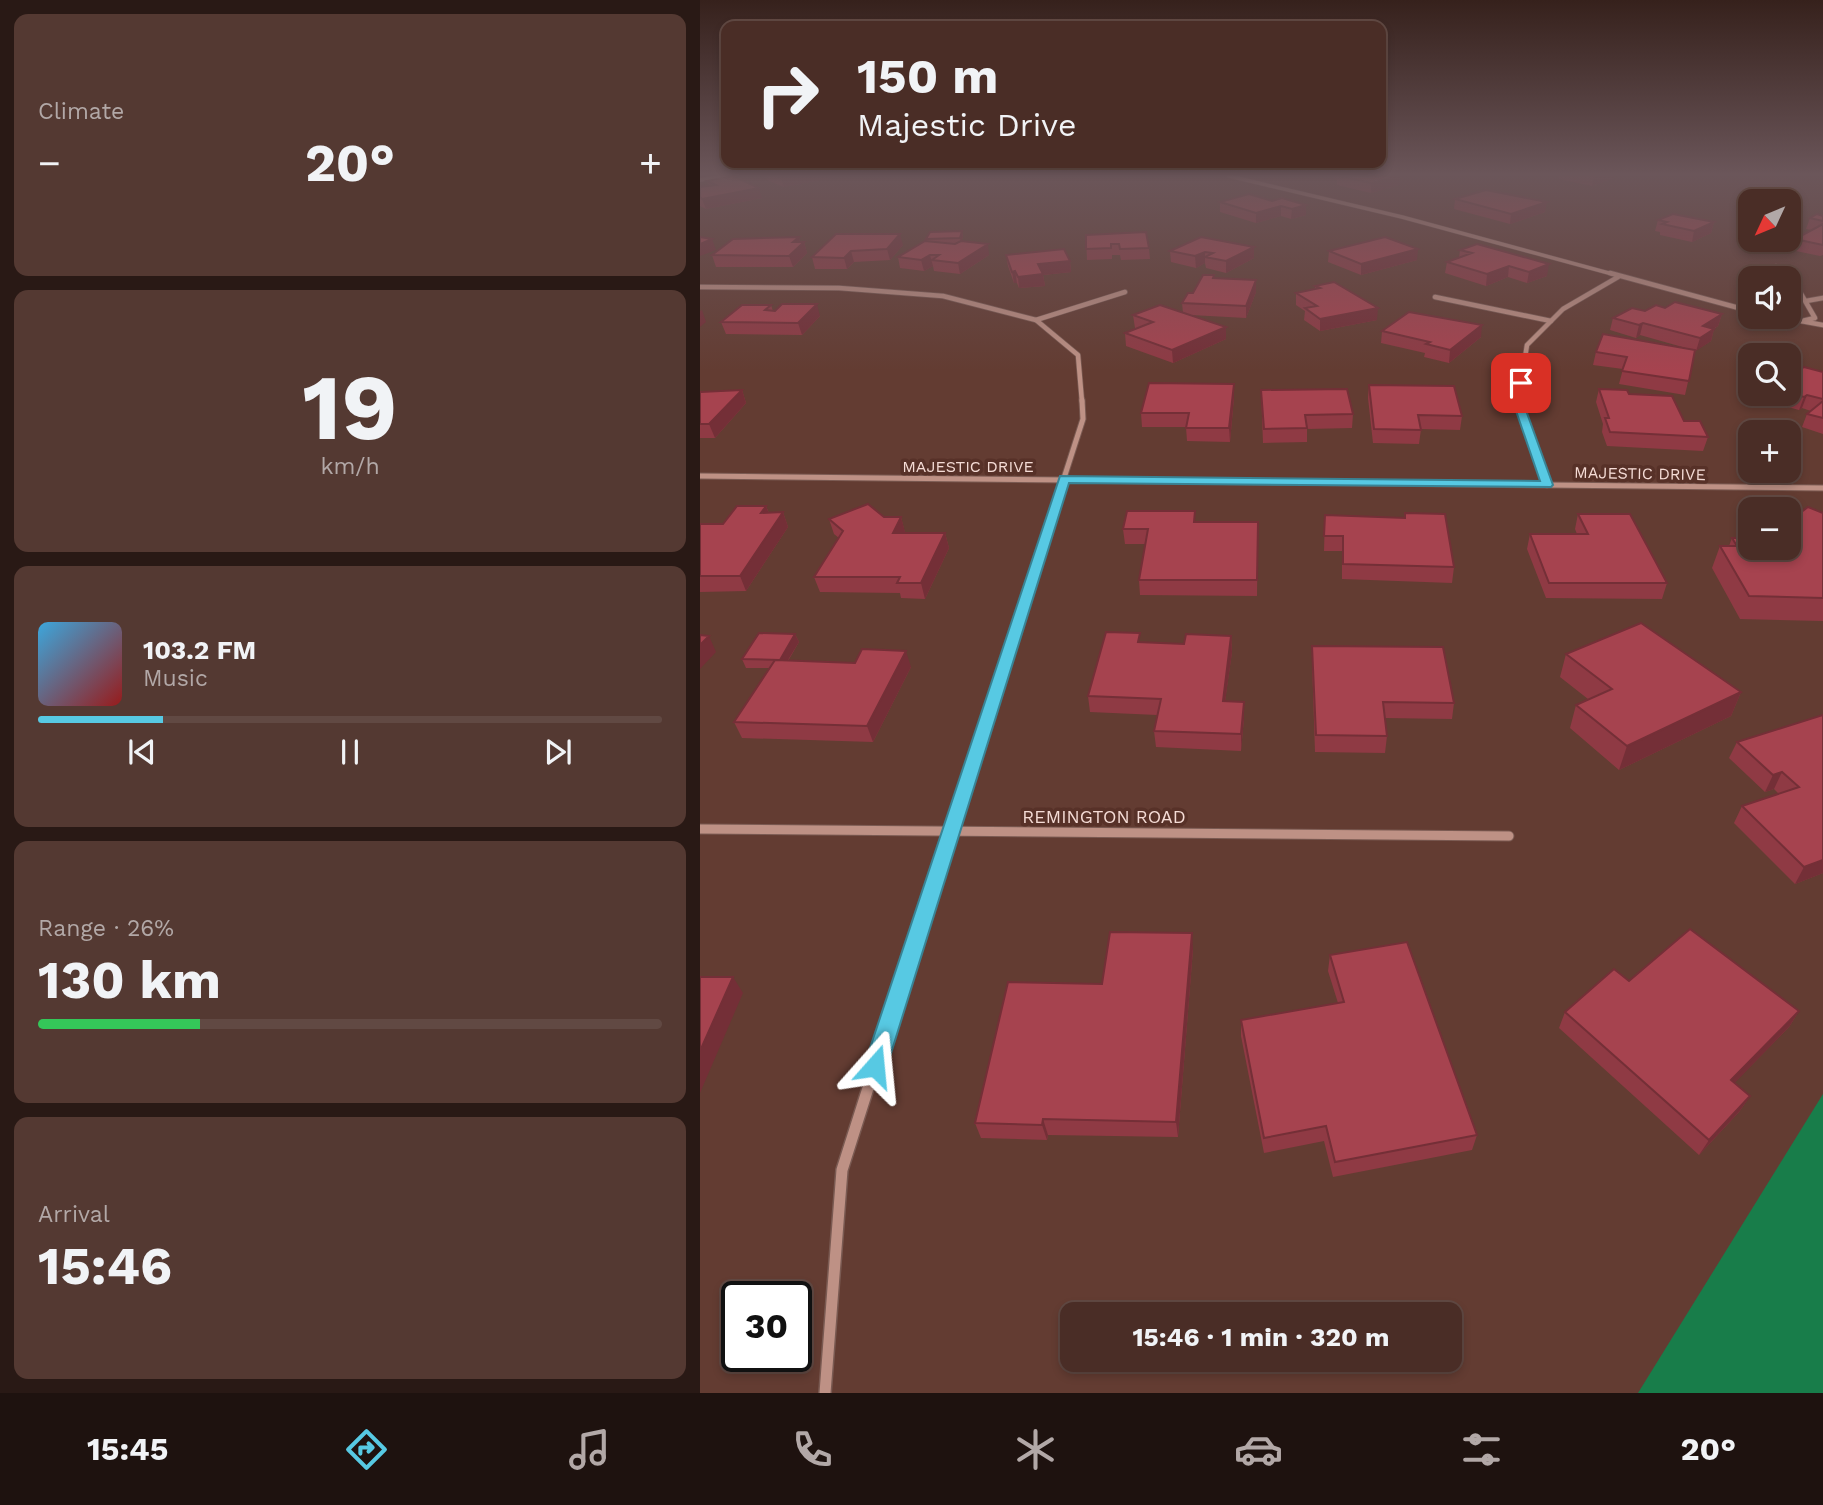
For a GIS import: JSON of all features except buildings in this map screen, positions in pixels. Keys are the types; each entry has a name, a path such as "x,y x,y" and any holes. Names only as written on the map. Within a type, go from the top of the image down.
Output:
{"street":[{"path":"1488,241 1738,308"},
{"path":"1547,485 1518,402 1527,345 1563,309 1618,277"},
{"path":"700,287 839,288 943,296 1036,320 1078,355 1083,419 842,1170 825,1393"},
{"path":"1036,320 1125,292"},
{"path":"1801,293 1815,318 1802,321"},
{"path":"1435,298 1551,321"},
{"path":"1806,301 1823,298"},
{"path":"1802,321 1823,325"},
{"name":"MAJESTIC DRIVE","path":"700,476 1823,488"},
{"name":"REMINGTON ROAD","path":"700,829 1509,836"}],"green space":[{"path":"1823,1094 1823,1393 1638,1393"}],"route":[{"path":"875,1066 1064,479 1547,485 1518,402 1521,383"}]}
